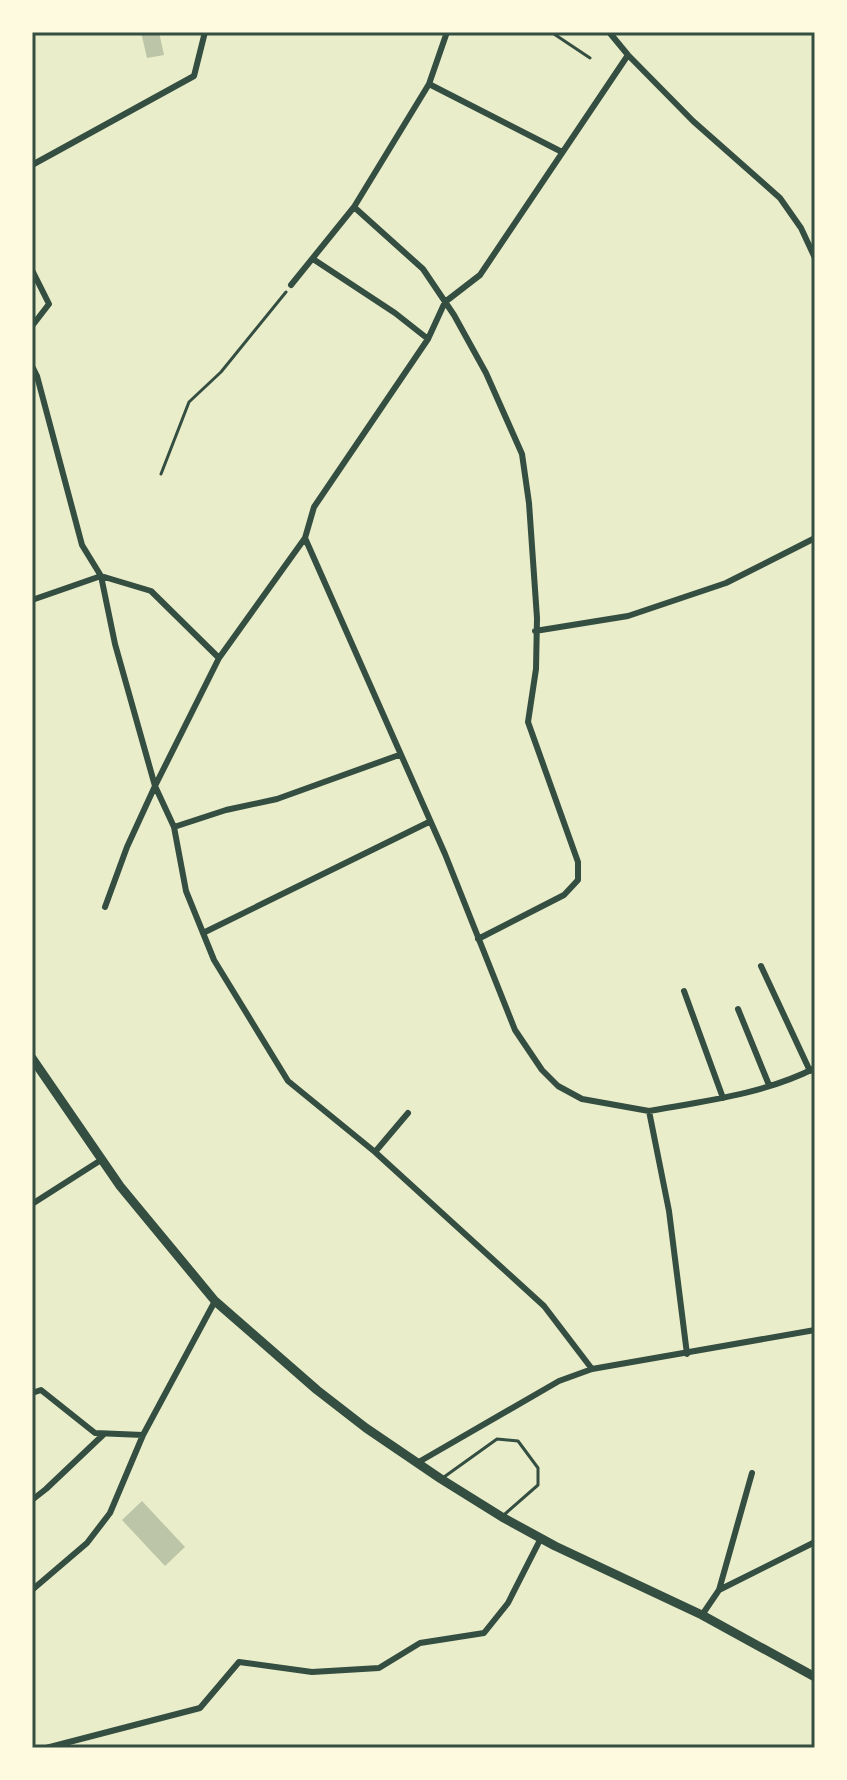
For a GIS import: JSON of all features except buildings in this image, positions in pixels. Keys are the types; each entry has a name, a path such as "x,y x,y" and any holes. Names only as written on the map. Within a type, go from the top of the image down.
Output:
{"main road":[{"path":"32,1058 101,1160 163,1242 215,1301 330,1400 417,1463 502,1517 702,1615 815,1677"}],"street":[{"path":"32,165 194,76 205,32"},
{"path":"291,285 354,207 429,84 447,32"},
{"path":"609,32 693,121 780,198 801,228 815,258"},
{"path":"105,907 127,847 219,658 305,538 314,507 428,339 445,302 480,275 628,55"},
{"path":"429,84 562,152"},
{"path":"354,207 423,269 486,373 522,454 537,618 536,669 528,722 578,862 578,880 564,895 478,939"},
{"path":"313,259 395,313 428,339"},
{"path":"32,270 49,304 32,326"},
{"path":"32,366 82,545 101,576 115,644 155,786 174,827 186,891 214,960 288,1081 375,1152 544,1306 592,1369"},
{"path":"305,538 445,854 515,1030 542,1070 558,1086 582,1099 649,1111 723,1098 813,1070 761,966"},
{"path":"535,631 628,616 726,583 815,538"},
{"path":"32,600 101,576 151,591 219,658"},
{"path":"174,827 226,810 277,799 399,755"},
{"path":"203,933 429,822"},
{"path":"684,991 723,1098"},
{"path":"738,1009 769,1085"},
{"path":"649,1111 669,1211 687,1354"},
{"path":"375,1152 408,1113"},
{"path":"32,1204 101,1160"},
{"path":"32,1590 87,1543 110,1513 143,1435 215,1301"},
{"path":"417,1463 559,1381 592,1369 815,1330"},
{"path":"32,1393 41,1390 88,1430 104,1434 143,1435"},
{"path":"32,1500 104,1434"},
{"path":"702,1615 719,1590 752,1473"},
{"path":"46,1748 200,1708 239,1662 312,1672 379,1668 420,1643 484,1633 508,1603 541,1538"},
{"path":"719,1590 815,1542"}],"lane":[{"path":"551,32 590,58"},
{"path":"441,1479 497,1439 518,1441 538,1468 538,1485 502,1517"}],"path":[{"path":"161,474 189,402 221,372 291,285"}]}
